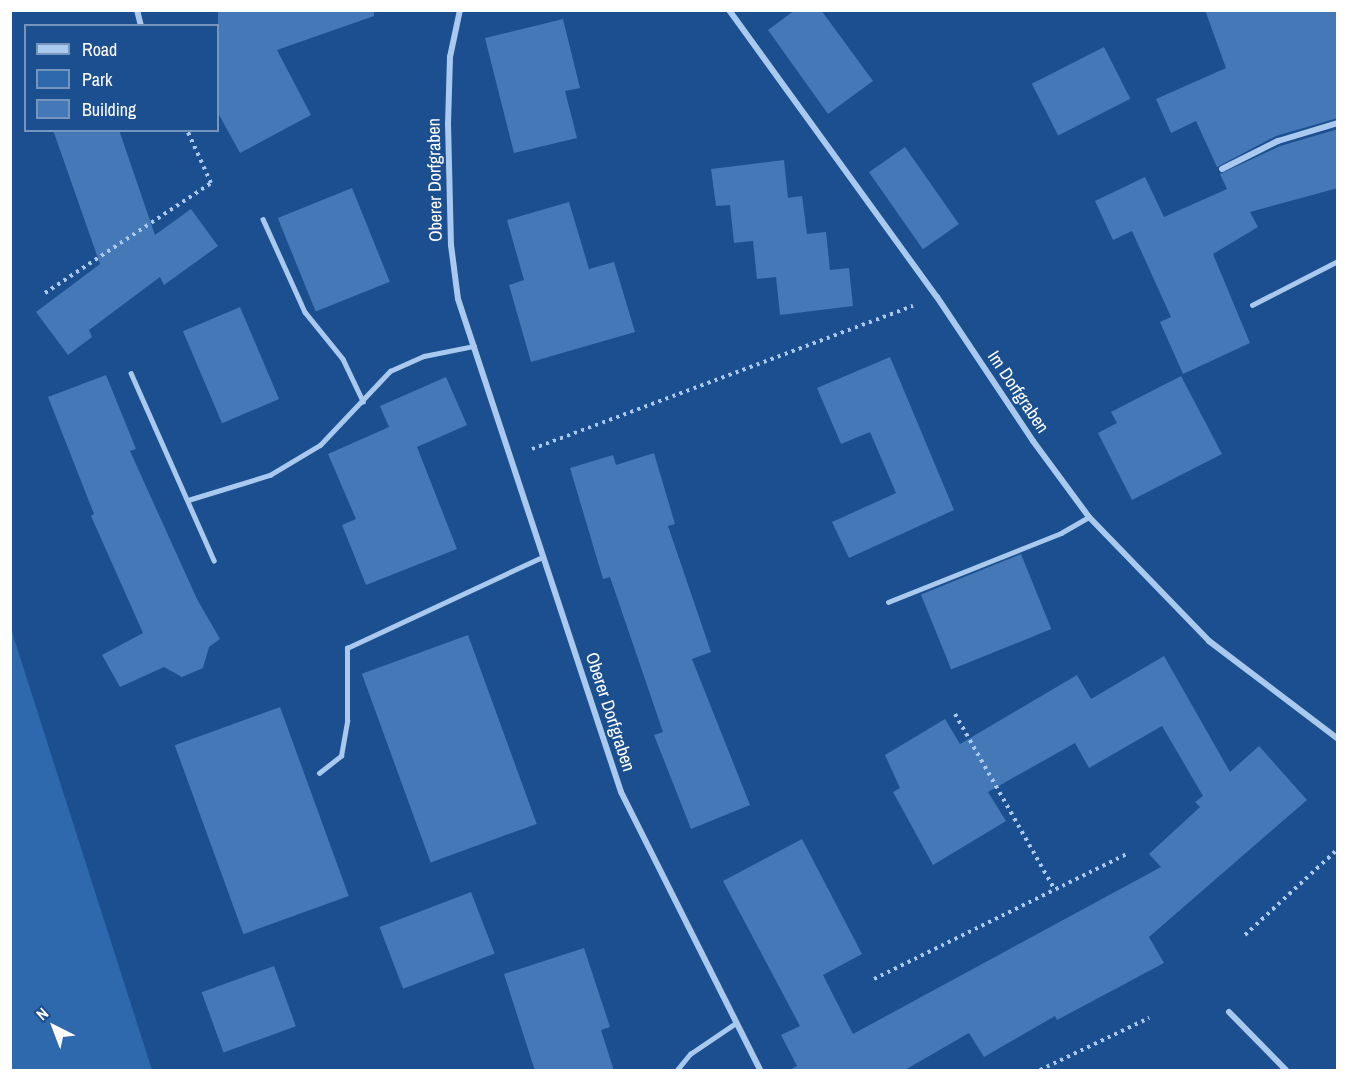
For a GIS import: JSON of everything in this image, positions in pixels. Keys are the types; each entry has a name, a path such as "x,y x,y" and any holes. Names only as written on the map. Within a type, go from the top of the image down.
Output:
{"street":[{"name":"Oberer Dorfgraben","path":"460,10 450,57 451,245 458,299 621,792 760,1071"},
{"path":"731,12 742,10"},
{"name":"Im Dorfgraben","path":"731,12 937,297 1033,441 1089,517 1209,641 1338,740"},
{"path":"1222,169 1278,141 1338,123"},
{"path":"1229,1012 1286,1071"}],"lane":[{"path":"263,219 305,312 344,359 363,400"},
{"path":"1252,305 1338,261"},
{"path":"188,500 270,475 320,445 390,371 424,356 474,346"},
{"path":"131,373 214,560"},
{"path":"888,602 1061,533 1089,517"},
{"path":"320,773 341,756 348,721 347,648 542,557"},
{"path":"677,1071 690,1054 736,1023"}],"path":[{"path":"45,293 211,183 188,132"},
{"path":"509,458 937,297"},
{"path":"954,714 1055,890"},
{"path":"1245,935 1338,849"},
{"path":"874,979 1127,854"},
{"path":"1040,1071 1149,1018"}],"green space":[{"path":"11,629 152,1070 11,1070"}],"building":[{"path":"218,10 374,10 374,16 277,50 311,115 240,153 219,115"},
{"path":"795,10 821,10 873,81 828,114 768,30"},
{"path":"1205,10 1338,10 1338,118 1276,136 1217,167 1196,121 1171,133 1156,99 1226,68"},
{"path":"563,19 580,88 565,91 577,138 514,153 485,38"},
{"path":"1104,47 1130,99 1058,135 1032,84"},
{"path":"1338,129 1338,188 1250,212 1258,227 1213,254 1250,343 1183,374 1160,322 1171,317 1132,231 1113,240 1095,201 1145,177 1164,217 1227,189 1220,174 1280,146"},
{"path":"54,132 120,132 155,235 191,209 218,246 164,285 160,277 89,330 92,337 68,355 36,312 100,264"},
{"path":"905,147 959,224 923,249 869,172"},
{"path":"784,160 788,198 802,196 807,234 826,232 830,270 849,268 853,306 780,315 776,277 757,279 753,241 734,243 730,205 716,206 711,169"},
{"path":"352,188 390,282 316,312 278,218"},
{"path":"569,202 589,269 614,262 635,332 531,362 509,285 524,280 507,220"},
{"path":"240,307 279,399 222,423 183,331"},
{"path":"890,357 954,510 849,558 832,522 896,493 870,432 841,444 817,388"},
{"path":"106,375 136,449 130,451 197,599 220,639 209,647 203,668 182,677 164,667 120,687 102,655 143,633 91,516 94,514 48,397"},
{"path":"1181,376 1222,454 1132,500 1098,433 1117,423 1111,412"},
{"path":"446,377 467,425 417,447 457,549 366,585 342,525 356,519 328,454 389,427 380,406"},
{"path":"654,453 675,524 668,526 711,652 692,659 750,805 691,829 654,735 663,732 610,577 603,579 570,468 613,455 616,465"},
{"path":"1021,554 1051,629 951,670 921,594"},
{"path":"468,635 537,824 431,863 362,674"},
{"path":"1164,656 1230,772 1259,746 1307,800 1149,937 1164,963 1057,1020 1055,1016 984,1057 969,1033 903,1071 788,1071 797,1066 781,1035 800,1026 723,881 802,839 862,954 823,975 853,1034 1161,867 1149,854 1200,807 1195,802 1203,796 1162,726 1089,768 1075,743 988,792 1006,821 933,865 893,792 900,788 885,755 945,719 960,744 1077,675 1091,699"},
{"path":"280,707 349,896 244,934 175,745"},
{"path":"471,892 495,954 403,989 380,927"},
{"path":"584,948 610,1027 601,1030 614,1071 535,1071 504,974"},
{"path":"274,966 296,1026 224,1052 202,992"}]}
